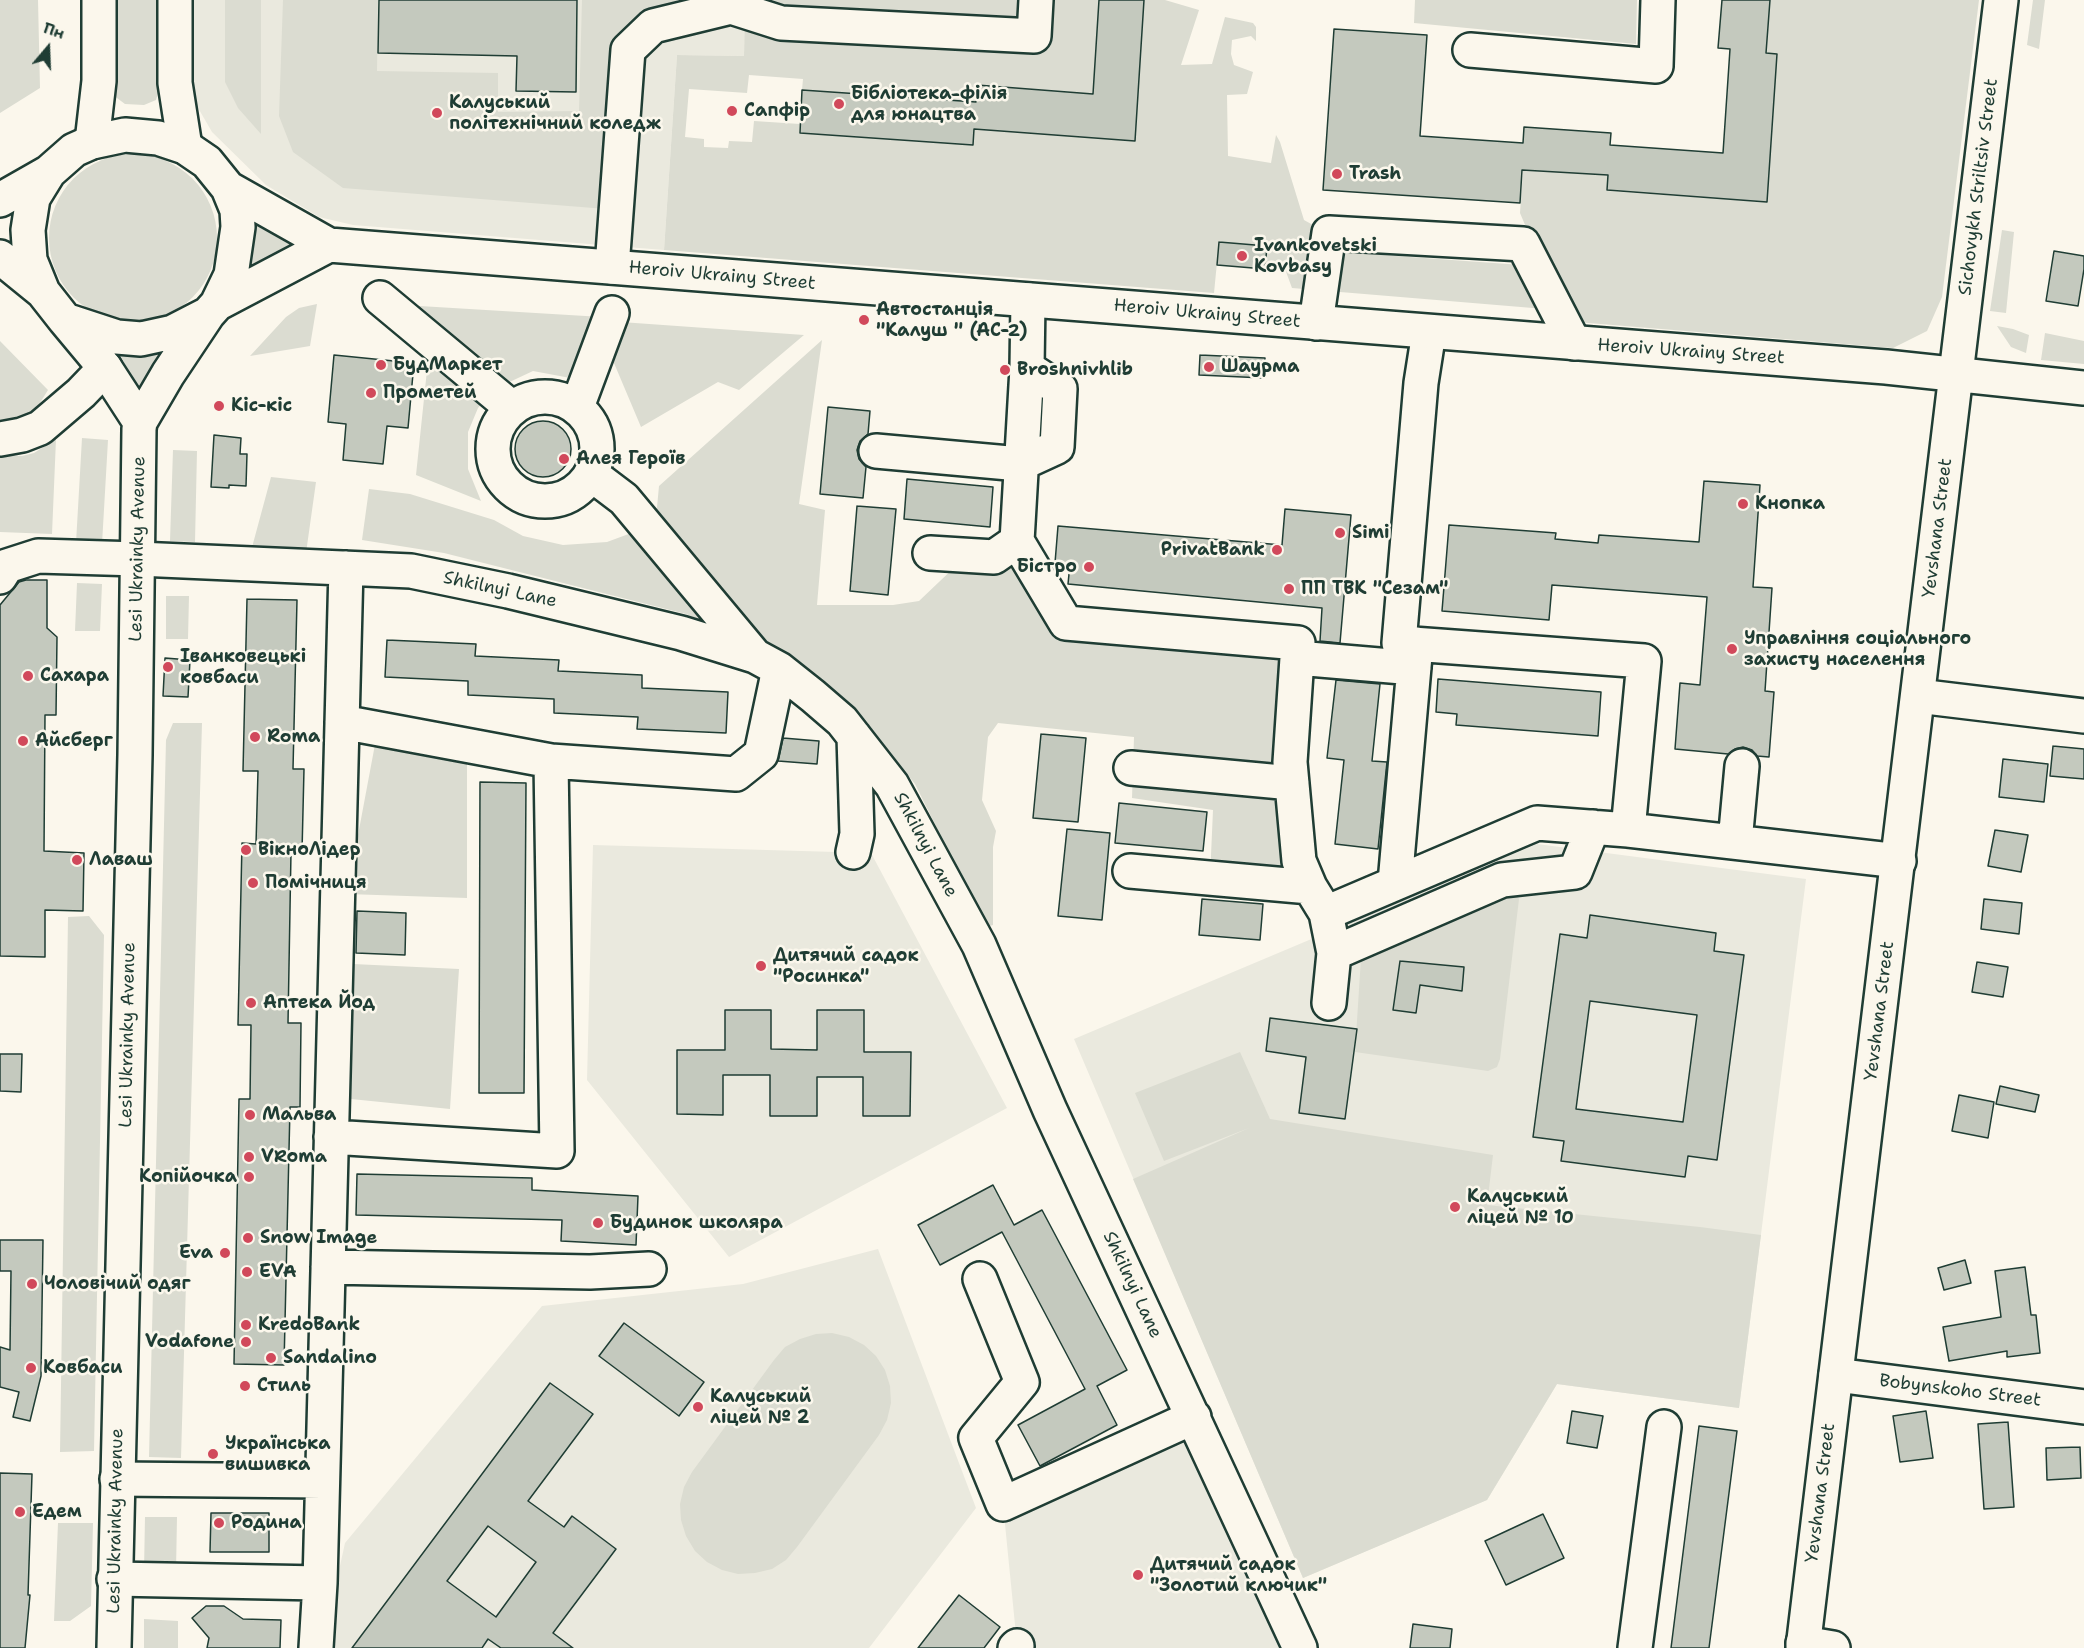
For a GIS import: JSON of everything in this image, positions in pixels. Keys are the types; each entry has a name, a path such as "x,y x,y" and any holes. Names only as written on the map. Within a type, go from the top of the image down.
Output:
{"main road":[{"path":"92,142 99,81 99,0"},
{"path":"176,0 175,83 185,147"},
{"path":"612,267 628,50 653,26 733,3 781,23 1034,36 1036,0"},
{"path":"1470,50 1656,66 1658,0"},
{"name":"Sichovykh Striltsiv Street","path":"1956,374 2001,0"},
{"path":"0,200 48,172 74,150 92,142 125,135 158,138 185,147 207,162 228,188 237,210 238,228 231,275 213,309"},
{"path":"43,292 30,260 28,230 33,198 48,172"},
{"name":"Heroiv Ukrainy Street","path":"228,188 329,244 1956,374 2084,388"},
{"path":"1317,323 1329,233 1523,244 1574,343"},
{"path":"65,320 117,337 141,339 173,332 329,244"},
{"path":"0,257 43,292 105,368 140,422"},
{"path":"380,298 512,408"},
{"path":"1028,300 1027,368 1017,541 1066,623 1298,644 1290,762 1299,861 1318,900 1334,953 1329,1003"},
{"name":"Lesi Ukrainky Avenue","path":"114,1648 140,422 168,374 213,309"},
{"path":"577,407 612,313"},
{"path":"1415,656 1399,643 1421,383 1429,332"},
{"path":"0,439 22,435 40,428 81,393 105,368"},
{"name":"Yevshana Street","path":"1813,1646 1836,1375 1956,374"},
{"path":"537,397 564,400 577,407 587,418 595,438 596,460 591,474 580,487 566,496 550,501 533,500 512,489 498,473 494,459 493,444 502,418 512,408 537,397"},
{"path":"876,451 1020,465"},
{"path":"342,722 551,761 736,774 760,754 767,663 624,499 591,474"},
{"path":"930,553 994,557 1017,541"},
{"name":"Shkilnyi Lane","path":"0,577 7,566 38,556 138,558 411,571 508,591 681,633 767,663 842,721 892,785 979,945 1050,1110 1300,1648"},
{"path":"316,1648 320,1583 346,568"},
{"path":"1395,884 1415,656"},
{"path":"1297,658 1415,656 1644,661 1628,830"},
{"path":"1918,696 2084,716"},
{"path":"853,852 857,834 854,736"},
{"path":"332,1137 557,1152 551,761"},
{"path":"1735,842 1742,766"},
{"path":"1131,768 1292,783"},
{"path":"1130,871 1318,900 1395,884 1537,823 1628,830 1899,861"},
{"path":"1334,953 1502,880 1575,872 1593,827"},
{"path":"328,1267 590,1272 649,1269"},
{"path":"980,1279 1022,1382 976,1438 1003,1504 1194,1417"},
{"name":"Bobynskoho Street","path":"1836,1375 2084,1407"},
{"path":"1635,1648 1665,1427"},
{"path":"117,1479 322,1482"},
{"path":"114,1579 320,1583"}],"shaded area":[{"path":"0,0 38,0 40,88 0,113"},
{"path":"112,0 162,0 161,83 156,100 144,105 125,104 113,95"},
{"name":"Калуський політехнічний коледж","path":"191,0 745,0 744,56 677,55 664,250 353,225 319,217 266,185 212,132 190,94"},
{"path":"225,0 261,0 261,134 238,108 225,82"},
{"path":"283,0 378,0 377,71 498,73 498,112 579,111 582,0 678,0 646,17 606,209 343,188 293,152 279,116"},
{"path":"745,0 1099,0 1093,94 978,85 976,102 802,90 803,79 749,75 747,93 689,89 685,137 704,139 704,147 728,148 729,141 752,142 754,121 800,124 800,133 973,145 974,129 1135,141 1144,0 1165,0 1199,10 1181,65 1212,64 1225,17 1253,23 1256,27 1256,41 1251,36 1232,40 1231,54 1234,65 1253,72 1247,94 1227,95 1228,156 1271,163 1276,135 1304,220 1322,230 1326,251 1522,265 1531,239 1520,213 1523,170 1608,175 1607,191 1767,202 1777,54 1766,53 1770,0 1979,0 1942,297 1927,331 1893,348 1564,321 1557,310 1292,288 1285,269 1265,269 1267,246 1219,242 1214,293 664,250 677,55 744,56"},
{"path":"1415,0 1637,0 1636,44 1414,23"},
{"path":"2033,0 2045,0 2039,49 2027,45"},
{"path":"133,154 165,161 179,168 192,179 203,192 210,206 217,238 210,270 203,284 192,297 179,308 165,315 133,322 101,315 87,308 74,297 63,284 56,270 49,238 56,206 63,192 74,179 87,168 101,161"},
{"path":"248,210 308,246 245,278"},
{"path":"2002,230 2014,232 2006,313 1990,311"},
{"path":"317,304 310,346 250,356 286,317 299,308"},
{"path":"403,305 602,317 581,380 533,371 501,386"},
{"path":"621,322 804,335 739,390 718,382 641,427 611,356"},
{"path":"1997,326 2029,335 2026,353 2011,347"},
{"path":"2045,333 2084,341 2084,364 2041,360"},
{"path":"822,340 799,504 825,510 817,605 893,605 919,601 960,562 1018,569 1063,635 1280,651 1296,678 1287,885 1210,878 1213,810 1132,798 1134,737 998,723 988,737 982,800 996,831 993,847 993,925 986,927 915,784 867,723 823,687 763,650 656,518 659,486"},
{"path":"0,341 48,390 38,406 22,419 0,423"},
{"path":"109,349 130,355 150,356 170,351 141,403"},
{"path":"429,351 489,395 478,408 468,432 468,469 481,501 416,475"},
{"path":"82,438 108,440 102,544 76,543"},
{"path":"56,439 52,534 0,532 0,455 22,456 34,453"},
{"path":"173,450 197,451 195,542 170,541"},
{"path":"271,477 316,482 306,553 251,551"},
{"path":"369,489 410,494 494,520 523,536 563,545 607,542 634,532 715,626 686,614 444,553 362,540"},
{"path":"77,583 102,584 100,631 75,631"},
{"path":"166,596 189,596 188,639 166,639"},
{"path":"173,723 202,723 181,1458 149,1457 166,740"},
{"path":"376,739 467,755 467,898 347,894"},
{"name":"Калуський ліцей № 10","path":"1537,844 1806,879 1739,1408 1557,1384 1487,1500 1303,1578 1074,1039"},
{"name":"Дитячий садок \"Росинка\"","path":"593,845 871,853 1007,1108 729,1257 587,1080"},
{"path":"1515,891 1519,899 1500,1059 1497,1067 1488,1071 1355,1052 1361,958"},
{"path":"89,916 104,935 94,1451 60,1452 68,917"},
{"path":"353,964 459,969 450,1109 351,1099"},
{"path":"1240,1052 1270,1119 1493,1155 1487,1205 1761,1235 1739,1408 1557,1384 1487,1500 1303,1578 1133,1179 1249,1128 1164,1161 1135,1093"},
{"name":"Калуський ліцей № 2","path":"878,1249 976,1508 869,1648 322,1648 345,1543 542,1306 743,1284"},
{"path":"832,1333 849,1337 864,1345 876,1356 885,1370 890,1386 891,1403 887,1420 879,1435 786,1560 772,1569 755,1573 738,1574 722,1570 707,1562 695,1551 686,1536 681,1520 680,1504 684,1487 692,1472 785,1347 816,1334"},
{"name":"Дитячий садок \"Золотий ключик\"","path":"1194,1417 1300,1648 1015,1648 1017,1645 1003,1504"},
{"path":"145,1517 177,1517 176,1571 144,1571"},
{"path":"58,1523 93,1523 91,1606 70,1621 54,1621"},
{"path":"144,1619 178,1621 178,1648 144,1648"}],"building":[{"path":"379,0 577,0 576,92 516,91 517,56 378,53"},
{"path":"1099,0 1144,0 1135,141 974,129 973,145 800,133 802,90 976,102 977,85 1093,94"},
{"path":"1722,0 1770,0 1766,53 1777,54 1767,202 1607,190 1608,175 1522,170 1520,203 1323,190 1334,29 1427,35 1420,136 1523,143 1524,127 1611,133 1610,145 1723,153 1730,49 1718,48"},
{"path":"1219,242 1267,246 1265,269 1217,265"},
{"path":"2054,251 2084,256 2078,306 2046,301"},
{"name":"Прометей","path":"334,355 414,363 408,428 387,426 383,464 343,460 346,424 328,422"},
{"path":"1200,355 1265,358 1264,378 1199,375"},
{"path":"828,407 870,411 868,434 860,441 857,450 859,459 866,467 863,498 820,494"},
{"path":"543,421 554,423 563,429 569,438 571,449 569,460 563,469 554,475 543,477 532,475 523,469 517,460 515,449 517,438 523,429 532,423"},
{"path":"214,435 241,438 240,454 247,454 246,486 211,487"},
{"path":"907,479 993,487 990,527 904,519"},
{"path":"1704,481 1760,485 1753,587 1772,588 1765,691 1774,692 1769,757 1757,756 1752,750 1743,747 1728,754 1675,749 1680,683 1700,685 1707,597 1552,585 1549,620 1442,611 1449,525 1556,533 1555,539 1598,543 1599,535 1699,542"},
{"path":"857,506 896,509 888,595 850,591"},
{"path":"1285,509 1351,515 1340,643 1320,641 1322,608 1068,584 1070,564 1055,563 1058,526 1282,545"},
{"path":"47,580 47,628 57,637 56,715 45,715 44,851 84,853 83,911 45,910 45,957 0,956 0,605 19,582"},
{"path":"247,599 297,600 293,769 304,769 302,852 291,852 288,1023 301,1023 300,1107 290,1107 284,1365 234,1364 239,1099 250,1099 251,1025 238,1025 242,843 256,844 258,771 243,771"},
{"path":"387,640 476,644 475,656 559,660 558,671 642,675 642,688 728,692 726,733 637,729 638,717 554,713 554,699 468,695 468,681 385,677"},
{"path":"165,658 190,660 188,697 163,696"},
{"path":"1438,679 1601,692 1598,736 1456,725 1457,714 1436,712"},
{"path":"1336,680 1380,684 1372,761 1387,762 1378,849 1335,844 1344,760 1327,758"},
{"path":"1041,734 1086,738 1078,822 1033,818"},
{"path":"783,738 819,741 817,764 778,761"},
{"path":"2053,746 2084,749 2084,779 2050,776"},
{"path":"2003,759 2048,764 2044,802 1999,797"},
{"path":"480,782 526,783 524,1093 479,1093"},
{"path":"1119,803 1207,812 1203,851 1115,843"},
{"path":"1067,829 1110,833 1102,920 1058,916"},
{"path":"1995,830 2028,835 2021,872 1988,866"},
{"path":"1202,899 1263,904 1260,940 1199,935"},
{"path":"1984,899 2022,903 2019,934 1981,929"},
{"path":"357,911 406,913 405,955 356,953"},
{"path":"1590,915 1716,933 1714,951 1744,955 1717,1160 1688,1156 1685,1177 1561,1161 1564,1141 1533,1137 1560,934 1587,938","holes":["1590,1001 1697,1015 1683,1122 1576,1109"]},
{"path":"1400,961 1464,967 1462,991 1420,985 1416,1013 1393,1010"},
{"path":"1977,962 2008,967 2003,997 1972,992"},
{"path":"725,1010 771,1010 771,1049 817,1050 817,1010 864,1010 864,1052 911,1052 910,1116 863,1116 863,1077 817,1077 817,1116 770,1116 770,1075 723,1075 723,1115 677,1114 677,1050 725,1050"},
{"path":"1270,1018 1357,1029 1345,1119 1299,1113 1306,1057 1266,1051"},
{"path":"0,1054 22,1054 21,1092 0,1091"},
{"path":"2000,1086 2039,1095 2035,1112 1996,1104"},
{"path":"1959,1095 1994,1102 1988,1138 1952,1131"},
{"path":"357,1174 532,1178 532,1190 638,1196 636,1245 561,1241 562,1220 356,1215"},
{"path":"993,1185 1014,1225 1042,1210 1127,1370 1097,1386 1117,1425 1040,1466 1018,1425 1085,1389 1002,1232 940,1265 918,1225"},
{"path":"0,1240 43,1240 41,1376 30,1421 13,1417 19,1392 0,1387 0,1347 10,1350 11,1271 0,1271"},
{"path":"1965,1260 1971,1283 1944,1290 1938,1268"},
{"path":"2025,1267 2031,1315 2036,1315 2040,1353 2007,1357 2007,1351 1949,1361 1943,1327 2001,1317 1995,1271"},
{"path":"624,1323 704,1382 679,1416 599,1356"},
{"path":"550,1383 593,1414 528,1501 564,1527 572,1516 616,1549 553,1633 573,1648 501,1648 488,1639 482,1648 352,1648","holes":["488,1526 536,1562 496,1617 447,1581"]},
{"path":"1572,1411 1603,1416 1597,1448 1567,1443"},
{"path":"1926,1411 1933,1458 1900,1462 1893,1416"},
{"path":"2008,1422 2014,1507 1984,1509 1978,1424"},
{"path":"1699,1426 1737,1431 1709,1648 1671,1648"},
{"path":"2080,1447 2081,1478 2047,1480 2046,1448"},
{"path":"0,1473 32,1474 28,1595 30,1595 25,1648 0,1648"},
{"path":"211,1513 269,1513 269,1552 210,1552"},
{"path":"1543,1514 1564,1558 1506,1585 1485,1541"},
{"path":"959,1595 1000,1627 984,1648 918,1648"},
{"path":"206,1606 224,1606 243,1619 281,1620 280,1648 207,1648 209,1638 192,1618"},
{"path":"1413,1624 1452,1629 1450,1648 1410,1648"}],"place":[{"name":"Бібліотека-філія для юнацтва","path":"839,104"},
{"name":"Сапфір","path":"732,111"},
{"name":"Калуський політехнічний коледж","path":"437,113"},
{"name":"Trash","path":"1337,174"},
{"name":"Ivankovetski Kovbasy","path":"1242,256"},
{"name":"Автостанція \"Калуш \" (АС-2)","path":"864,320"},
{"name":"БудМаркет","path":"381,365"},
{"name":"Шаурма","path":"1209,367"},
{"name":"Broshnivhlib","path":"1005,370"},
{"name":"Прометей","path":"371,393"},
{"name":"Кіс-кіс","path":"219,406"},
{"name":"Алея Героїв","path":"564,459"},
{"name":"Кнопка","path":"1743,504"},
{"name":"Simi","path":"1340,533"},
{"name":"PrivatBank","path":"1277,550"},
{"name":"Бістро","path":"1089,567"},
{"name":"ПП ТВК \"Сезам\"","path":"1289,589"},
{"name":"Управління соціального захисту населення","path":"1732,649"},
{"name":"Іванковецькі ковбаси","path":"168,667"},
{"name":"Сахара","path":"28,676"},
{"name":"Roma","path":"255,737"},
{"name":"Айсберг","path":"23,741"},
{"name":"ВікноЛідер","path":"246,850"},
{"name":"Лаваш","path":"77,860"},
{"name":"Помічниця","path":"253,883"},
{"name":"Дитячий садок \"Росинка\"","path":"761,966"},
{"name":"Аптека Йод","path":"251,1003"},
{"name":"Мальва","path":"250,1115"},
{"name":"VRoma","path":"249,1157"},
{"name":"Копійочка","path":"249,1177"},
{"name":"Калуський ліцей № 10","path":"1455,1207"},
{"name":"Будинок школяра","path":"598,1223"},
{"name":"Snow Image","path":"248,1238"},
{"name":"Eva","path":"225,1253"},
{"name":"ЕVA","path":"247,1272"},
{"name":"Чоловічий одяг","path":"32,1284"},
{"name":"KredoBank","path":"246,1325"},
{"name":"Vodafone","path":"246,1342"},
{"name":"Sandalino","path":"271,1358"},
{"name":"Ковбаси","path":"31,1368"},
{"name":"Стиль","path":"245,1386"},
{"name":"Калуський ліцей № 2","path":"698,1407"},
{"name":"Українська вишивка","path":"213,1454"},
{"name":"Едем","path":"20,1512"},
{"name":"Родина","path":"219,1523"},
{"name":"Дитячий садок \"Золотий ключик\"","path":"1138,1575"}]}
